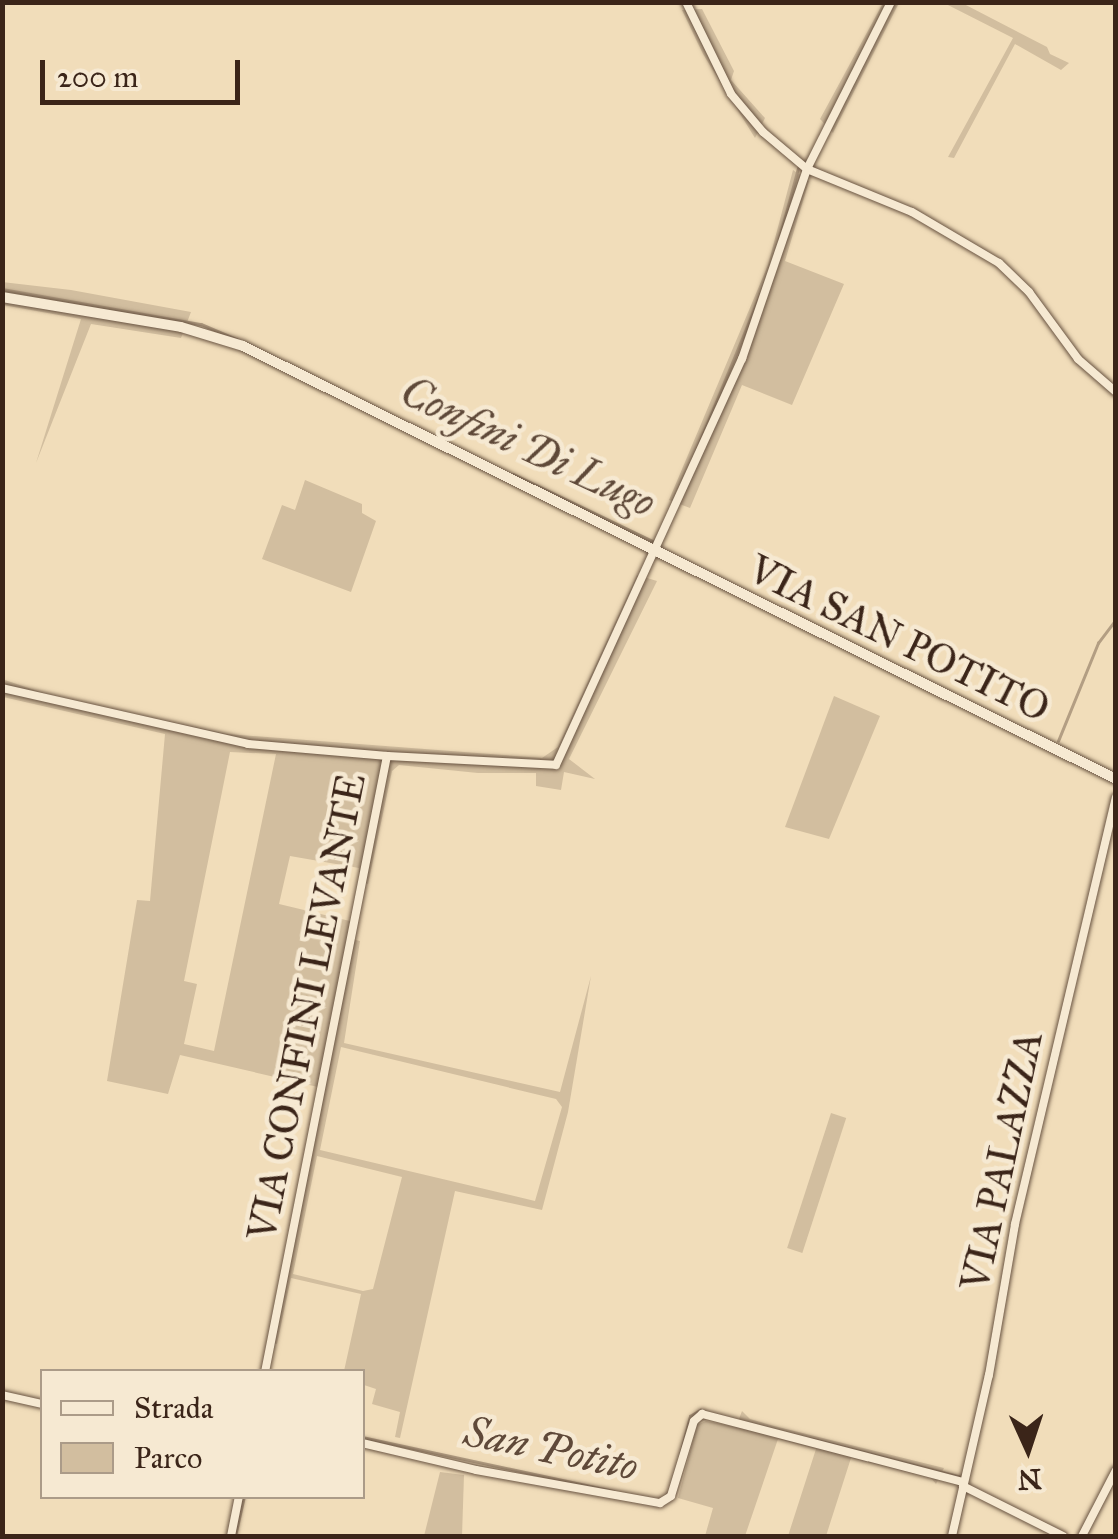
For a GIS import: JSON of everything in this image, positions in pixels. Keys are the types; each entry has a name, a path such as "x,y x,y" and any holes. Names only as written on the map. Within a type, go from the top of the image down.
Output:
{"street":[{"path":"686,2 744,112 807,169 912,212 1000,263 1030,292 1078,359 1116,392"},
{"name":"VIA CONFINI LEVANTE","path":"266,1369 387,756 556,765 742,358 807,169 891,2"},
{"name":"VIA SAN POTITO","path":"2,297 181,327 243,346 1116,779"},
{"path":"2,688 248,744 387,756"},
{"name":"VIA PALAZZA","path":"952,1536 989,1375 1015,1224 1116,798"},
{"path":"2,1395 40,1404"},
{"path":"365,1444 476,1470 660,1504 672,1496 694,1421 702,1414 963,1484 1063,1536"},
{"path":"1082,1536 1116,1470"},
{"path":"231,1536 238,1499"}],"green space":[{"path":"883,3 899,3 833,133 820,119"},
{"path":"944,3 962,3 1047,47 1050,54 1069,63 1061,70 1015,44 954,158 948,157 1013,38"},
{"path":"702,9 734,71 731,80 765,118 755,138 703,54 682,10"},
{"path":"793,170 809,181 785,261 844,284 792,405 742,385 690,508 669,500 768,265"},
{"path":"2,282 191,312 181,338 91,324 36,463 81,319 3,305"},
{"path":"305,480 362,504 362,513 376,521 351,592 262,559 282,505 295,510"},
{"path":"637,575 657,581 569,759 595,779 564,772 561,790 536,786 536,773 478,773 399,765 392,771 368,884 359,881 359,868 290,856 279,904 350,921 347,938 360,941 344,1043 560,1092 591,976 568,1112 542,1210 455,1191 400,1438 395,1437 400,1412 372,1404 376,1389 365,1385 365,1369 344,1369 361,1294 291,1278 277,1344 267,1342 318,1087 180,1055 168,1094 107,1081 137,900 150,901 165,734 3,697 2,679 55,697 227,734 542,758 558,747","holes":["230,752 276,754 214,1051 184,1044 197,984 184,981","341,1047 556,1099 562,1107 535,1201 320,1150","317,1156 402,1177 373,1289 363,1291 293,1274"]},
{"path":"834,696 880,716 829,839 785,827"},
{"path":"831,1113 846,1118 802,1253 787,1248"},
{"path":"742,1411 750,1419 774,1426 944,1468 936,1484 931,1478 851,1458 826,1536 788,1536 816,1449 778,1439 745,1536 705,1536 713,1508 678,1498 697,1425 706,1421 736,1427"},
{"path":"440,1472 464,1475 462,1536 424,1536"}],"waterway":[{"name":"Confini Di Lugo","path":"779,239 798,168"},
{"name":"Confini Di Lugo","path":"2,289 201,324 237,339"},
{"name":"Confini Di Lugo","path":"693,458 762,290"},
{"name":"Confini Di Lugo","path":"513,474 655,542"},
{"name":"San Potito","path":"1058,741 1098,643 1116,619"},
{"name":"San Potito","path":"680,1455 690,1416 700,1410"},
{"name":"San Potito","path":"365,1438 613,1491"},
{"name":"San Potito","path":"809,1438 958,1476"},
{"name":"San Potito","path":"235,1536 243,1499"}]}
